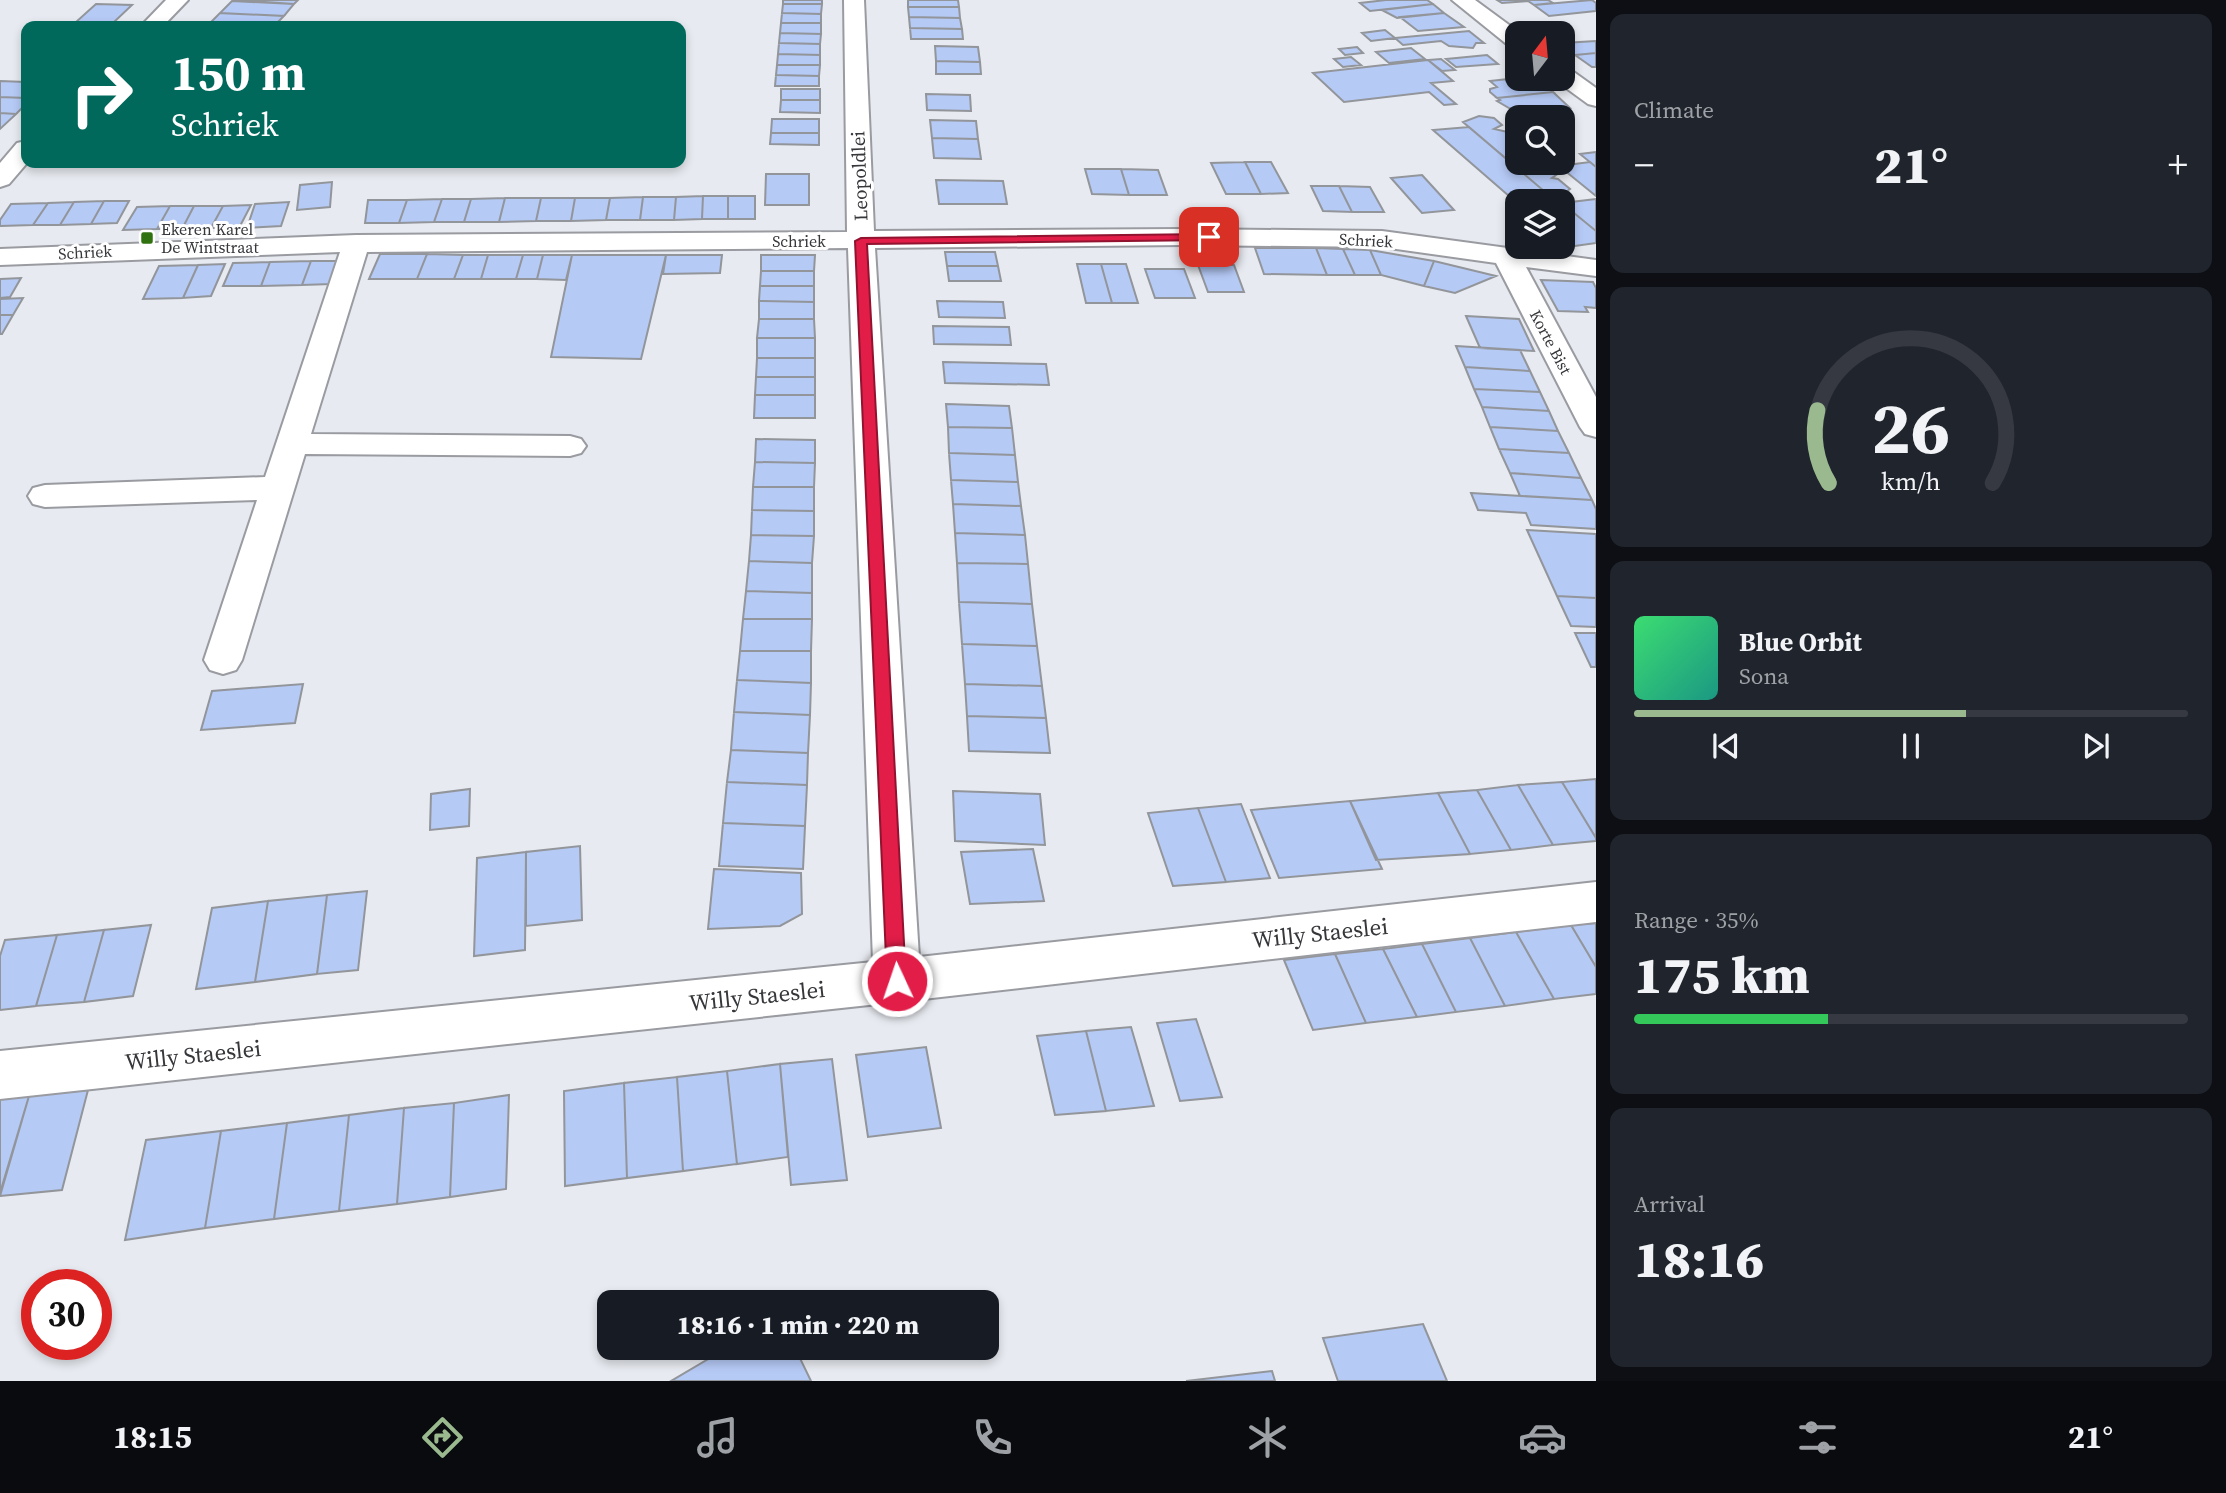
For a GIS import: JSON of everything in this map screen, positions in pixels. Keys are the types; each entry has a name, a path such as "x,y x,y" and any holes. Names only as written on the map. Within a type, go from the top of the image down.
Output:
{"street":[{"path":"156,21 178,0"},
{"name":"Leopoldlei","path":"854,0 861,241 897,981"},
{"path":"1462,0 1505,32"},
{"path":"1575,84 1596,99"},
{"path":"0,179 21,154"},
{"name":"Schriek","path":"0,257 142,249 356,243 1184,237 1382,239 1505,257"},
{"path":"223,660 356,243"},
{"name":"Korte Bist","path":"1508,259 1596,427"},
{"name":"Schriek","path":"1523,259 1596,268"},
{"path":"292,444 570,446"},
{"path":"45,496 278,488"},
{"name":"Willy Staeslei","path":"0,1075 897,981 1596,902"}],"building":[{"path":"233,0 298,0 294,4"},
{"path":"783,0 822,0 822,4 783,4"},
{"path":"908,0 958,0 959,7 908,7"},
{"path":"1427,0 1433,4 1370,11 1360,3"},
{"path":"1497,0 1548,0 1553,3 1534,5 1528,1 1502,3"},
{"path":"1592,0 1596,3 1596,11 1549,16 1534,5"},
{"path":"232,1 294,4 284,16 220,13"},
{"path":"96,4 132,5 115,21 77,21"},
{"path":"783,4 822,4 821,14 782,13"},
{"path":"1433,4 1444,13 1397,18 1382,10"},
{"path":"908,7 959,7 960,18 909,17"},
{"path":"220,13 284,16 279,21 212,21"},
{"path":"782,13 821,14 821,23 781,23"},
{"path":"1444,13 1464,27 1418,31 1400,17"},
{"path":"909,17 960,18 962,29 910,28"},
{"path":"781,23 821,23 821,34 780,33"},
{"path":"910,28 962,29 963,39 911,39"},
{"path":"1385,30 1395,38 1371,41 1362,33"},
{"path":"1469,31 1484,43 1476,43 1473,48 1449,46 1441,41 1403,45 1395,38"},
{"path":"780,33 821,34 820,44 779,43"},
{"path":"1596,41 1596,53 1575,55 1575,42"},
{"path":"779,43 820,44 820,55 778,54"},
{"path":"935,46 978,47 980,62 936,61"},
{"path":"1357,47 1363,53 1345,55 1339,49"},
{"path":"1411,48 1425,59 1389,63 1376,52"},
{"path":"1596,53 1596,67 1592,67 1575,55"},
{"path":"778,54 820,55 820,65 777,65"},
{"path":"1487,55 1498,64 1456,67 1446,59"},
{"path":"1351,57 1361,65 1343,67 1334,59"},
{"path":"1441,59 1455,70 1442,71 1428,60"},
{"path":"1428,60 1453,81 1431,83 1456,104 1444,105 1429,92 1344,102 1313,73"},
{"path":"936,61 980,62 981,74 936,74"},
{"path":"777,65 820,65 819,76 776,75"},
{"path":"776,75 819,76 819,86 775,86"},
{"path":"1505,79 1505,91 1553,92 1497,98 1490,89 1497,87 1490,81"},
{"path":"0,81 21,82 21,98 0,97"},
{"path":"781,89 820,89 820,100 781,100"},
{"path":"1553,92 1567,105 1505,106 1497,101 1500,100 1497,98"},
{"path":"926,94 970,95 971,111 927,110"},
{"path":"0,97 21,98 21,109 16,114 0,113"},
{"path":"781,100 820,100 820,113 780,112"},
{"path":"0,113 16,114 0,129"},
{"path":"1479,116 1494,118 1502,125 1494,129 1505,131 1505,158 1463,122"},
{"path":"772,119 819,119 819,133 771,133"},
{"path":"930,120 976,121 978,139 932,138"},
{"path":"1469,127 1505,158 1505,175 1525,175 1542,189 1505,189 1505,193 1433,130"},
{"path":"771,133 819,133 819,145 770,144"},
{"path":"932,138 978,139 981,159 934,158"},
{"path":"1596,152 1596,167 1580,154"},
{"path":"1245,162 1261,194 1226,194 1211,163"},
{"path":"1245,162 1271,162 1288,193 1261,194"},
{"path":"1590,162 1596,167 1596,196 1570,175 1575,175 1575,164"},
{"path":"1085,169 1121,169 1129,195 1092,194"},
{"path":"1121,169 1158,170 1167,195 1129,195"},
{"path":"766,174 809,174 809,205 765,205"},
{"path":"1422,175 1454,210 1422,213 1391,178"},
{"path":"1525,175 1556,175 1552,178 1558,179 1570,189 1542,189"},
{"path":"936,180 1003,181 1007,204 939,204"},
{"path":"332,182 330,207 297,210 300,185"},
{"path":"1311,186 1339,186 1352,212 1323,211"},
{"path":"1339,186 1370,187 1384,212 1352,212"},
{"path":"703,196 702,219 674,220 676,197"},
{"path":"703,196 728,196 728,219 702,219"},
{"path":"728,196 755,196 755,219 728,219"},
{"path":"643,197 640,220 606,220 610,198"},
{"path":"643,197 676,197 674,220 640,220"},
{"path":"505,198 499,222 464,222 471,199"},
{"path":"505,198 541,198 536,221 499,222"},
{"path":"541,198 575,198 571,221 536,221"},
{"path":"575,198 610,198 606,220 571,221"},
{"path":"442,199 434,222 399,223 407,200"},
{"path":"442,199 471,199 464,222 434,222"},
{"path":"1596,199 1596,231 1575,214 1575,202"},
{"path":"368,200 407,200 399,223 365,223"},
{"path":"104,201 91,224 60,225 74,202"},
{"path":"104,201 129,201 117,223 91,224"},
{"path":"74,202 60,225 33,225 48,203"},
{"path":"289,202 281,226 247,228 255,204"},
{"path":"48,203 33,225 0,226 0,220 11,204"},
{"path":"251,205 239,228 211,228 223,206"},
{"path":"170,206 157,229 123,230 137,207"},
{"path":"170,206 194,206 182,229 157,229"},
{"path":"194,206 223,206 211,228 182,229"},
{"path":"1575,214 1596,231 1596,243 1575,246"},
{"path":"1255,248 1316,248 1327,275 1264,274"},
{"path":"1316,248 1343,249 1355,275 1327,275"},
{"path":"1343,249 1370,250 1381,275 1355,275"},
{"path":"1370,250 1434,261 1424,286 1381,275"},
{"path":"945,252 995,252 998,266 947,266"},
{"path":"380,254 427,254 417,279 369,279"},
{"path":"427,254 463,255 454,279 417,279"},
{"path":"463,255 488,255 481,279 454,279"},
{"path":"488,255 523,255 516,279 481,279"},
{"path":"523,255 543,255 537,279 516,279"},
{"path":"543,255 572,255 566,280 537,279"},
{"path":"572,255 666,255 641,359 551,357"},
{"path":"666,255 722,255 720,273 663,274"},
{"path":"761,255 815,255 814,271 761,271"},
{"path":"311,261 302,285 261,286 270,262"},
{"path":"311,261 340,261 332,284 302,285"},
{"path":"1434,261 1496,276 1455,293 1424,286"},
{"path":"270,262 261,286 223,286 233,263"},
{"path":"225,264 211,296 183,298 198,265"},
{"path":"1077,264 1101,264 1112,303 1086,303"},
{"path":"1101,264 1126,264 1138,303 1112,303"},
{"path":"198,265 183,298 143,299 159,266"},
{"path":"1198,265 1234,265 1244,292 1208,292"},
{"path":"947,266 998,266 1001,281 949,281"},
{"path":"1145,269 1184,269 1195,298 1155,298"},
{"path":"761,271 814,271 814,286 760,286"},
{"path":"21,278 10,297 0,298 0,279"},
{"path":"1541,280 1593,282 1596,288 1596,308 1585,307 1588,312 1558,311"},
{"path":"760,286 814,286 814,302 759,301"},
{"path":"23,298 13,315 0,315 0,299"},
{"path":"759,301 814,302 814,319 759,319"},
{"path":"937,301 1003,302 1005,318 939,317"},
{"path":"0,315 13,315 2,334 0,334"},
{"path":"1466,316 1519,319 1534,351 1480,348"},
{"path":"759,319 814,319 815,338 757,338"},
{"path":"933,326 1009,327 1011,345 934,344"},
{"path":"757,338 815,338 815,358 757,358"},
{"path":"1456,346 1520,350 1530,371 1465,367"},
{"path":"757,358 815,358 815,377 756,377"},
{"path":"943,362 1046,364 1049,385 945,383"},
{"path":"1465,367 1530,371 1540,392 1474,389"},
{"path":"756,377 815,377 815,395 755,395"},
{"path":"1474,389 1540,392 1549,411 1482,407"},
{"path":"755,395 815,395 815,418 754,418"},
{"path":"946,404 1009,406 1012,428 948,427"},
{"path":"1482,407 1549,411 1558,431 1490,427"},
{"path":"948,427 1012,428 1015,455 949,453"},
{"path":"1490,427 1558,431 1569,453 1499,449"},
{"path":"756,439 815,440 815,463 755,462"},
{"path":"1499,449 1569,453 1581,478 1510,473"},
{"path":"949,453 1015,455 1018,482 951,480"},
{"path":"755,462 815,463 814,487 753,487"},
{"path":"1510,473 1581,478 1592,500 1520,496"},
{"path":"951,480 1018,482 1021,506 953,504"},
{"path":"753,487 814,487 814,511 752,510"},
{"path":"1471,493 1592,500 1596,509 1596,529 1531,525 1526,513 1478,510"},
{"path":"953,504 1021,506 1025,535 955,533"},
{"path":"752,510 814,511 814,536 751,535"},
{"path":"1527,530 1596,534 1596,598 1557,596"},
{"path":"955,533 1025,535 1028,564 957,563"},
{"path":"751,535 814,536 812,563 749,561"},
{"path":"749,561 812,563 812,593 746,591"},
{"path":"957,563 1028,564 1032,604 959,602"},
{"path":"746,591 812,593 812,619 743,619"},
{"path":"1557,596 1596,598 1596,627 1571,626"},
{"path":"959,602 1032,604 1037,646 962,644"},
{"path":"743,619 812,619 811,651 740,651"},
{"path":"1575,633 1596,633 1596,667 1591,667"},
{"path":"962,644 1037,646 1042,686 965,684"},
{"path":"740,651 811,651 811,683 737,680"},
{"path":"737,680 811,683 810,715 734,712"},
{"path":"303,684 295,723 201,730 212,691"},
{"path":"965,684 1042,686 1046,718 967,716"},
{"path":"734,712 810,715 808,753 731,750"},
{"path":"967,716 1046,718 1050,753 969,751"},
{"path":"731,750 808,753 807,785 727,782"},
{"path":"1596,779 1596,838 1562,782"},
{"path":"727,782 807,785 805,826 723,823"},
{"path":"1562,782 1596,841 1553,845 1518,785"},
{"path":"1518,785 1553,845 1511,850 1477,790"},
{"path":"470,789 469,826 430,830 431,794"},
{"path":"1477,790 1511,850 1470,854 1438,793"},
{"path":"953,791 1040,794 1045,845 955,841"},
{"path":"1438,793 1470,854 1376,860 1350,801"},
{"path":"1350,801 1382,869 1279,878 1251,810"},
{"path":"1241,804 1270,878 1226,882 1198,808"},
{"path":"1198,808 1226,882 1173,886 1148,813"},
{"path":"723,823 805,826 803,869 719,866"},
{"path":"580,846 582,920 526,926 526,852"},
{"path":"1033,849 1044,901 970,904 961,852"},
{"path":"526,852 525,950 474,956 477,858"},
{"path":"714,869 801,873 802,914 780,926 708,929"},
{"path":"367,891 358,970 317,974 327,895"},
{"path":"327,895 317,974 255,982 268,901"},
{"path":"268,901 255,982 196,989 212,908"},
{"path":"1596,923 1596,967 1571,925"},
{"path":"151,925 133,996 84,1002 104,930"},
{"path":"1571,925 1596,967 1596,994 1554,999 1516,932"},
{"path":"104,930 84,1002 36,1006 57,935"},
{"path":"1516,932 1554,999 1505,1006 1470,938"},
{"path":"57,935 36,1006 0,1010 0,956 5,940"},
{"path":"1470,938 1505,1006 1456,1012 1422,944"},
{"path":"1422,944 1456,1012 1417,1017 1383,949"},
{"path":"1383,949 1417,1017 1366,1023 1335,954"},
{"path":"1335,954 1366,1023 1313,1030 1284,960"},
{"path":"1196,1019 1222,1097 1180,1101 1157,1023"},
{"path":"1131,1027 1154,1106 1106,1111 1086,1031"},
{"path":"1086,1031 1106,1111 1055,1115 1037,1036"},
{"path":"926,1047 941,1128 868,1137 856,1055"},
{"path":"832,1059 847,1180 791,1185 780,1064"},
{"path":"780,1064 788,1157 737,1164 727,1071"},
{"path":"727,1071 737,1164 683,1171 677,1077"},
{"path":"677,1077 683,1171 627,1178 624,1083"},
{"path":"624,1083 627,1178 565,1186 564,1091"},
{"path":"88,1090 62,1190 0,1196 29,1096"},
{"path":"509,1095 506,1189 450,1197 454,1103"},
{"path":"29,1096 0,1193 0,1099"},
{"path":"454,1103 450,1197 397,1204 404,1108"},
{"path":"404,1108 397,1204 339,1211 349,1115"},
{"path":"349,1115 339,1211 274,1219 287,1123"},
{"path":"287,1123 274,1219 205,1228 221,1131"},
{"path":"221,1131 205,1228 125,1240 146,1140"},
{"path":"1423,1324 1447,1381 1338,1381 1323,1338"},
{"path":"707,1360 801,1360 811,1381 671,1381"},
{"path":"1272,1371 1275,1381 1186,1381"}],"place":[{"name":"Ekeren Karel De Wintstraat","path":"147,238"}],"route":[{"path":"897,981 861,241 1209,237"}]}
